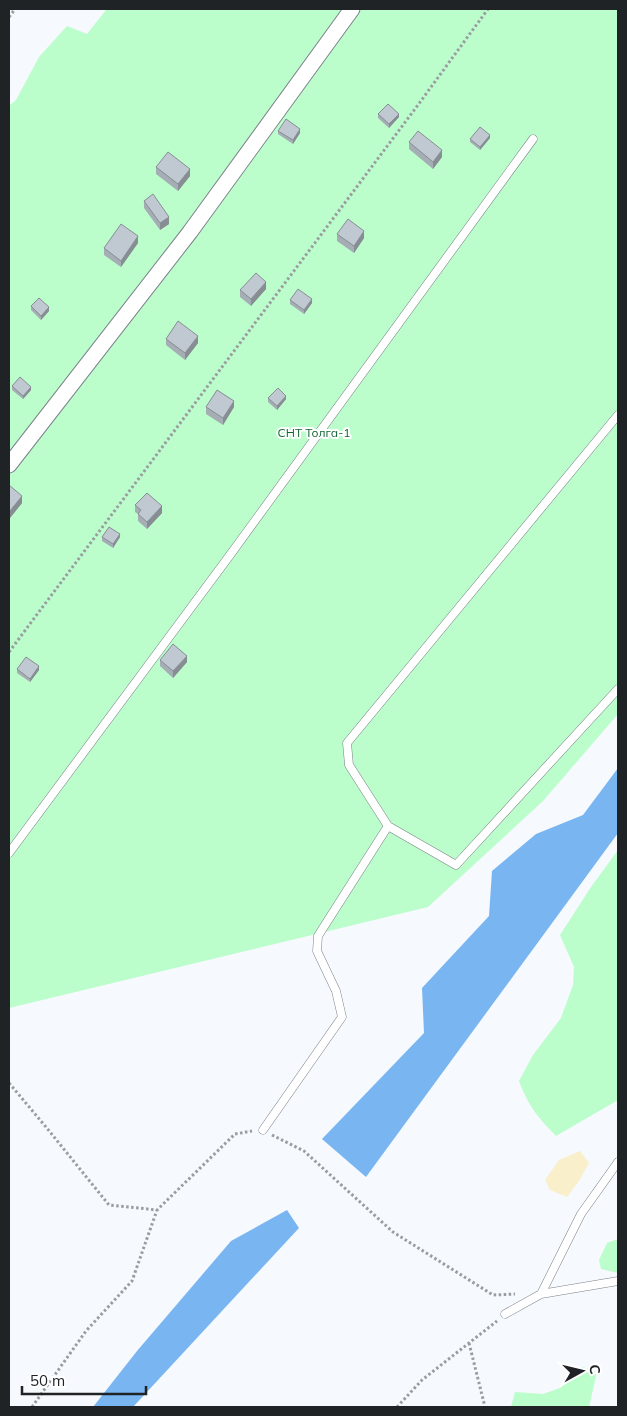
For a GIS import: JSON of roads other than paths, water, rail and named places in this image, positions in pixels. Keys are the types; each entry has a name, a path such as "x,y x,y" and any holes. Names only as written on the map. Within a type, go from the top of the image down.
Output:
{"street":[{"path":"9,465 190,232 352,9"}],"lane":[{"path":"9,853 236,547 532,139"},
{"path":"618,415 347,744 348,765 388,826 456,865 618,689"},
{"path":"263,1130 342,1017 336,991 317,951 318,936 388,826"},
{"path":"541,1294 581,1214 618,1162"},
{"path":"505,1314 541,1294 618,1281"}],"water":[{"path":"618,768 618,833 366,1177 322,1139 424,1033 422,988 489,916 492,871 536,834 583,815"},
{"path":"287,1210 299,1228 133,1407 93,1407 137,1351 231,1241"}],"park label":[{"name":"СНТ Толга-1","path":"314,433"}]}
